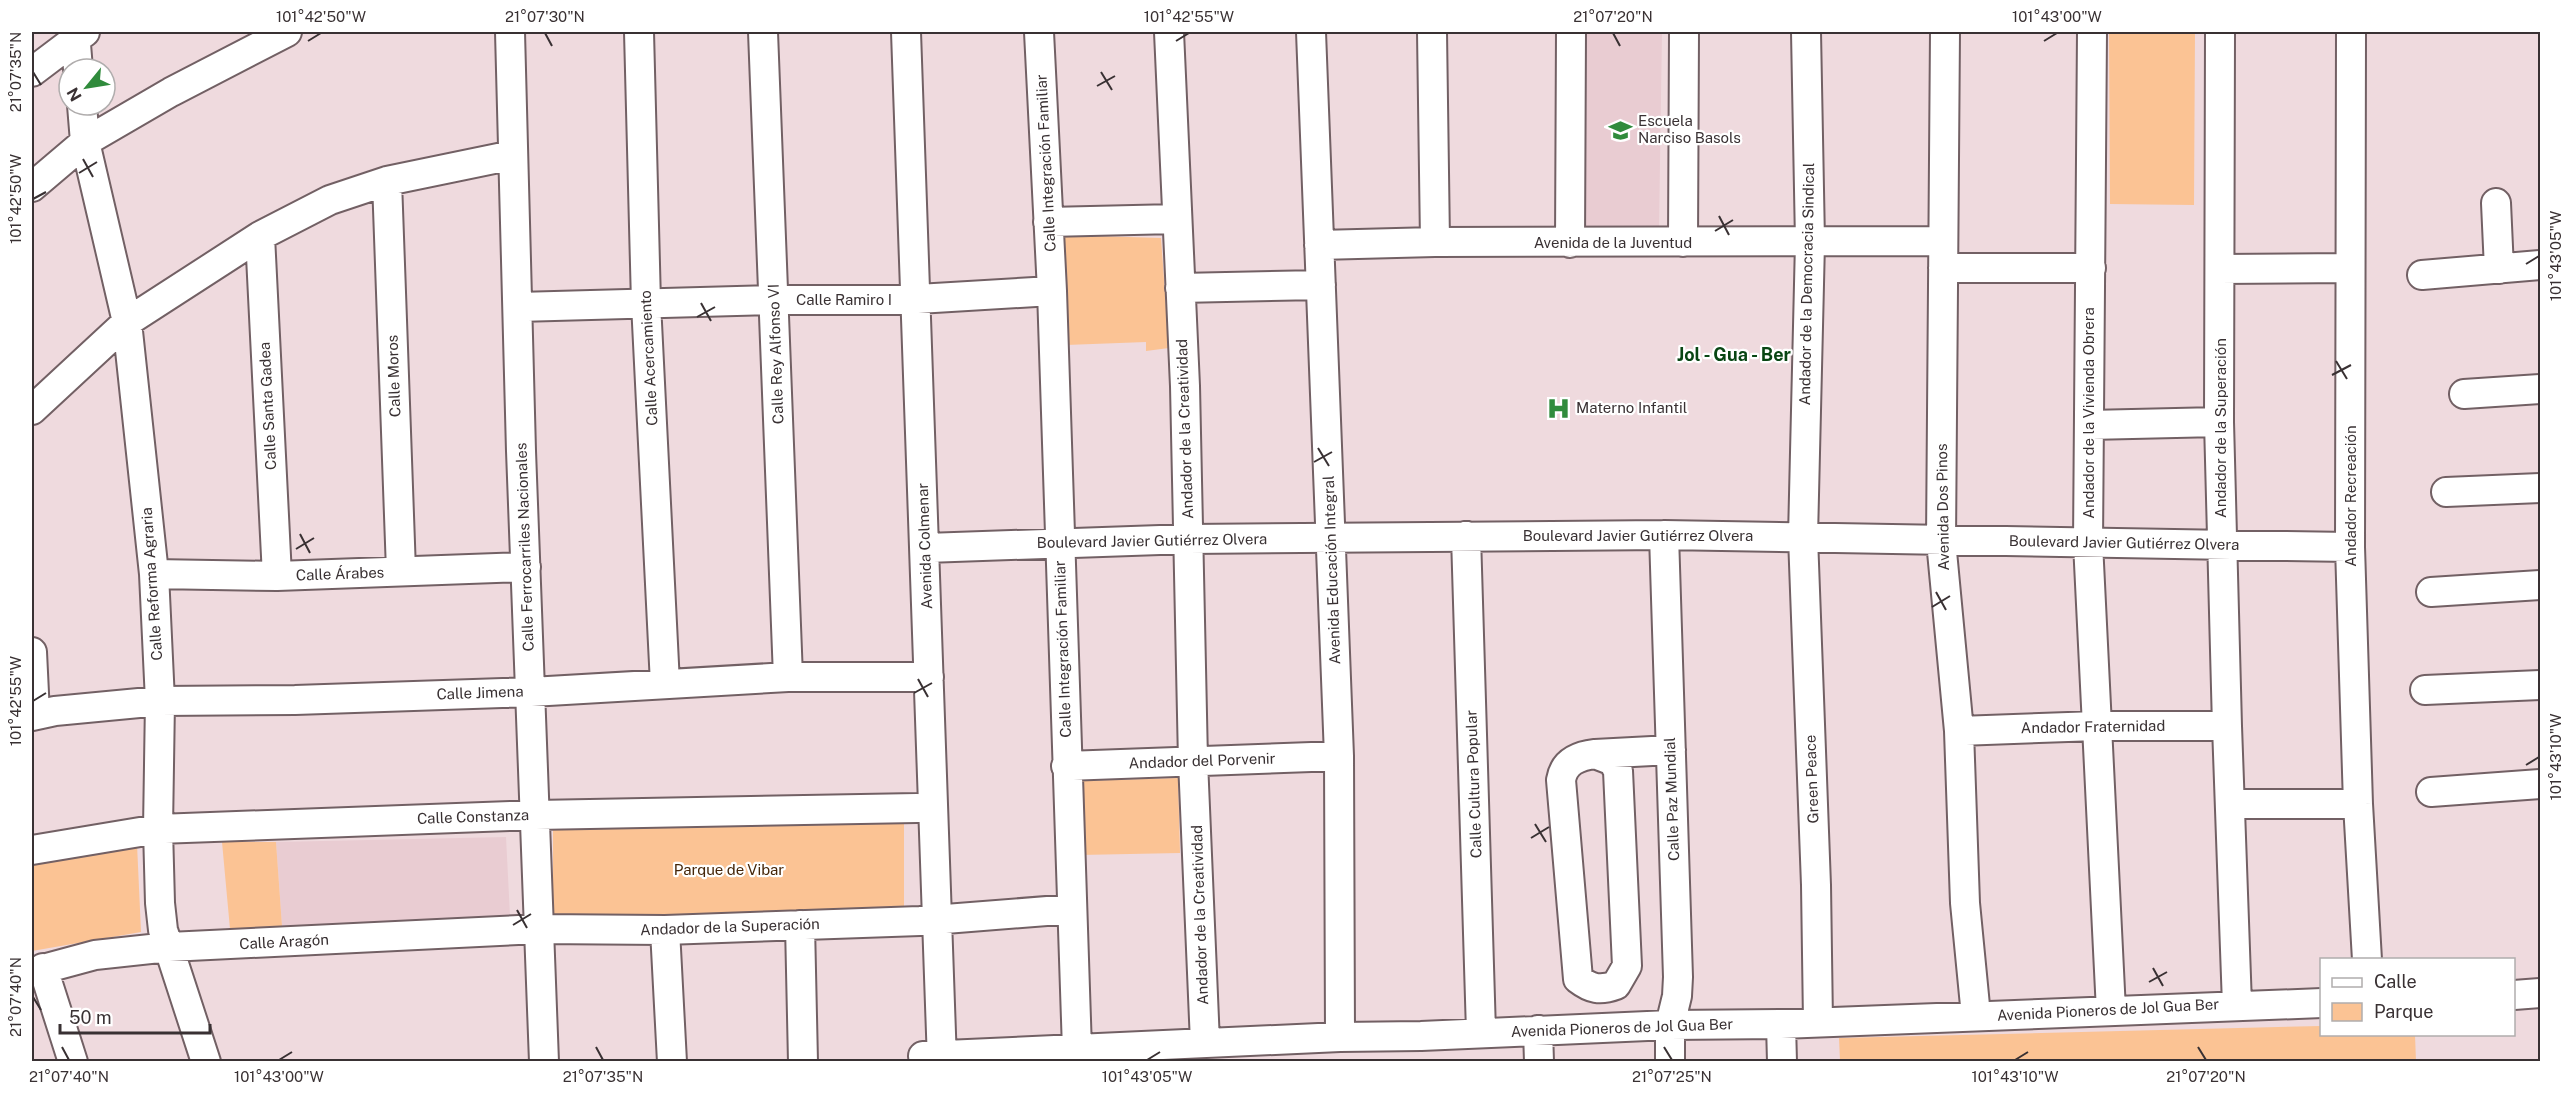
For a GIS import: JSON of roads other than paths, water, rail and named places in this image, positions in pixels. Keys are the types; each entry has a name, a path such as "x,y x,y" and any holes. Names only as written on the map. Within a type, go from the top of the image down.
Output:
{"street":[{"path":"32,187 85,142 171,92 287,32"},
{"name":"Calle Ferrocarriles Nacionales","path":"510,32 544,1062"},
{"name":"Calle Acercamiento","path":"639,32 646,303 665,684"},
{"name":"Calle Rey Alfonso VI","path":"763,32 788,677"},
{"name":"Avenida Colmenar","path":"890,32 926,548 917,808 928,921"},
{"name":"Avenida Colmenar","path":"906,32 909,299 933,1058"},
{"name":"Calle Integración Familiar","path":"1039,32 1052,291 1077,1050"},
{"name":"Andador de la Creatividad","path":"1169,32 1189,539 1193,761 1205,1043"},
{"name":"Avenida Educación Integral","path":"1311,32 1339,756 1340,1037"},
{"path":"1432,32 1435,242"},
{"path":"1570,243 1571,32"},
{"path":"1683,242 1684,32"},
{"name":"Andador de la Democracia Sindical","path":"1803,537 1810,242 1806,32"},
{"name":"Avenida Dos Pinos","path":"1945,32 1941,541 1959,730 1965,903 1976,1016"},
{"name":"Andador de la Vivienda Obrera","path":"2092,32 2088,543 2111,1011"},
{"name":"Andador de la Superación","path":"2220,32 2219,422 2237,1005"},
{"name":"Andador Recreación","path":"2351,32 2350,547 2358,804 2367,958"},
{"path":"78,34 78,57"},
{"path":"32,72 78,34"},
{"name":"Calle Reforma Agraria","path":"82,117 85,142 127,322 154,574 160,701 158,829 160,903 169,947 206,1062"},
{"path":"32,410 127,322 260,236 330,200 387,181 513,155"},
{"name":"Calle Moros","path":"387,181 401,571"},
{"path":"2496,203 2499,269"},
{"path":"1048,222 1176,219"},
{"name":"Calle Santa Gadea","path":"260,236 277,576"},
{"name":"Avenida de la Juventud","path":"1319,245 1435,242 1810,242 2091,268"},
{"path":"2422,275 2541,266"},
{"path":"2220,269 2350,268"},
{"path":"1180,288 1321,285"},
{"name":"Calle Ramiro I","path":"518,307 909,299 1052,291"},
{"path":"2464,394 2541,389"},
{"path":"2089,425 2219,422"},
{"path":"2446,492 2541,488"},
{"name":"Boulevard Javier Gutiérrez Olvera","path":"926,548 1189,539 1664,535 2350,547"},
{"name":"Calle Paz Mundial","path":"1664,535 1678,977 1671,1025 1670,1062"},
{"name":"Calle Cultura Popular","path":"1466,536 1481,1032"},
{"name":"Green Peace","path":"1803,537 1816,885 1818,1022"},
{"name":"Calle Árabes","path":"154,574 277,576 526,567"},
{"path":"2431,592 2541,585"},
{"path":"32,652 33,715"},
{"name":"Calle Jimena","path":"33,715 160,701 295,700 531,692 788,677 921,677"},
{"path":"2425,690 2541,685"},
{"name":"Andador Fraternidad","path":"1959,730 2097,726 2227,726"},
{"path":"1595,754 1612,761 1618,771 1627,966 1616,985 1603,990 1589,987 1578,979 1563,771 1572,761 1582,756 1595,754 1671,750"},
{"name":"Andador del Porvenir","path":"1066,766 1339,756"},
{"path":"2431,792 2541,784"},
{"path":"2230,804 2358,804"},
{"name":"Calle Constanza","path":"32,850 158,829 536,815 917,808"},
{"name":"Andador de la Superación","path":"539,929 666,930 928,921 1072,909"},
{"path":"800,925 803,1062"},
{"name":"Calle Aragón","path":"38,970 95,955 169,947 539,929"},
{"path":"666,930 672,1062"},
{"path":"38,970 73,1062"},
{"path":"2515,995 2541,993"},
{"name":"Avenida Pioneros de Jol Gua Ber","path":"933,1058 1077,1050 1175,1054 1205,1043 1299,1051 1340,1037 1421,1049 1481,1032 1671,1025 1781,1024 2320,1003"},
{"path":"1781,1024 1782,1062"},
{"path":"1538,1030 1539,1062"}],"place":[{"name":"Escuela Narciso Basols","path":"1620,130"},
{"name":"Materno Infantil","path":"1558,408"}],"district":[{"name":"Jol - Gua - Ber","path":"1734,355"}],"park label":[{"name":"Parque de Vibar","path":"729,870"}]}
